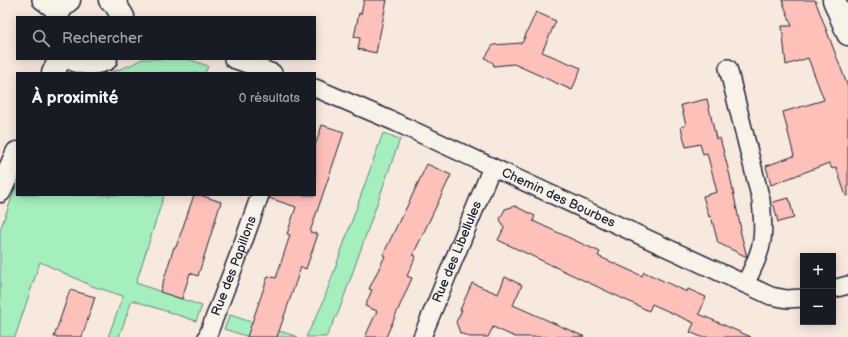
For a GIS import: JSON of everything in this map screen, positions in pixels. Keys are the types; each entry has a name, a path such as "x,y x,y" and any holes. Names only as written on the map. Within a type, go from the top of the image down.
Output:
{"main road":[{"path":"834,0 848,34"},
{"path":"54,72 60,60"},
{"path":"75,65 98,63 104,60"},
{"path":"0,192 16,155"}],"street":[{"path":"41,0 61,10"},
{"path":"236,60 270,72"},
{"path":"728,68 761,200 762,241 754,266 745,284"},
{"name":"Chemin des Bourbes","path":"316,88 372,112 771,296 787,299 800,298"},
{"name":"Rue des Libellules","path":"423,337 492,167"},
{"name":"Rue des Papillons","path":"207,337 260,196"},
{"path":"836,288 848,285"}],"green space":[{"path":"140,60 191,60 208,66 205,72 112,72"},
{"path":"383,133 400,139 339,311 326,337 306,337 322,305"},
{"path":"16,187 16,196 164,196 136,283 202,306 196,321 132,300 119,337 108,337 123,296 92,286 40,262 15,337 0,337 0,230"},
{"path":"230,315 298,337 249,337 224,329"}],"building":[{"path":"364,0 387,0 376,53 358,49 360,38 354,37 359,13 361,14"},
{"path":"782,0 815,0 848,87 848,196 846,196 836,167 832,169 829,163 771,185 766,166 794,156 783,112 824,100 808,58 786,65 782,26 792,26"},
{"path":"536,12 556,21 542,52 581,68 572,90 514,64 494,66 493,63 485,58 493,45 522,43"},
{"path":"707,99 716,139 720,138 730,176 740,230 747,257 718,243 711,216 709,217 703,196 717,192 707,153 703,154 700,144 686,147 681,127 686,125 681,105"},
{"path":"322,125 344,132 310,232 318,234 306,269 301,267 277,337 247,337 268,276 276,278 290,235 287,234 296,207 269,198 270,196 316,196 316,143"},
{"path":"427,164 451,175 413,255 416,256 407,276 412,278 386,337 365,337 377,311 365,306 372,290 369,289 385,256 383,255"},
{"path":"194,196 203,196 221,202 198,276 190,273 182,299 160,292 174,247 176,247"},
{"path":"789,198 794,218 778,222 773,202"},
{"path":"515,206 535,216 533,221 600,252 598,256 642,276 644,272 687,292 688,289 706,297 699,314 751,337 701,337 690,332 694,323 652,304 649,311 498,240 504,228 500,219 505,209"},
{"path":"505,277 522,285 513,305 585,337 515,337 493,327 488,337 470,337 460,333 456,322 472,283 498,294"},
{"path":"70,290 95,297 82,337 54,337"}]}
